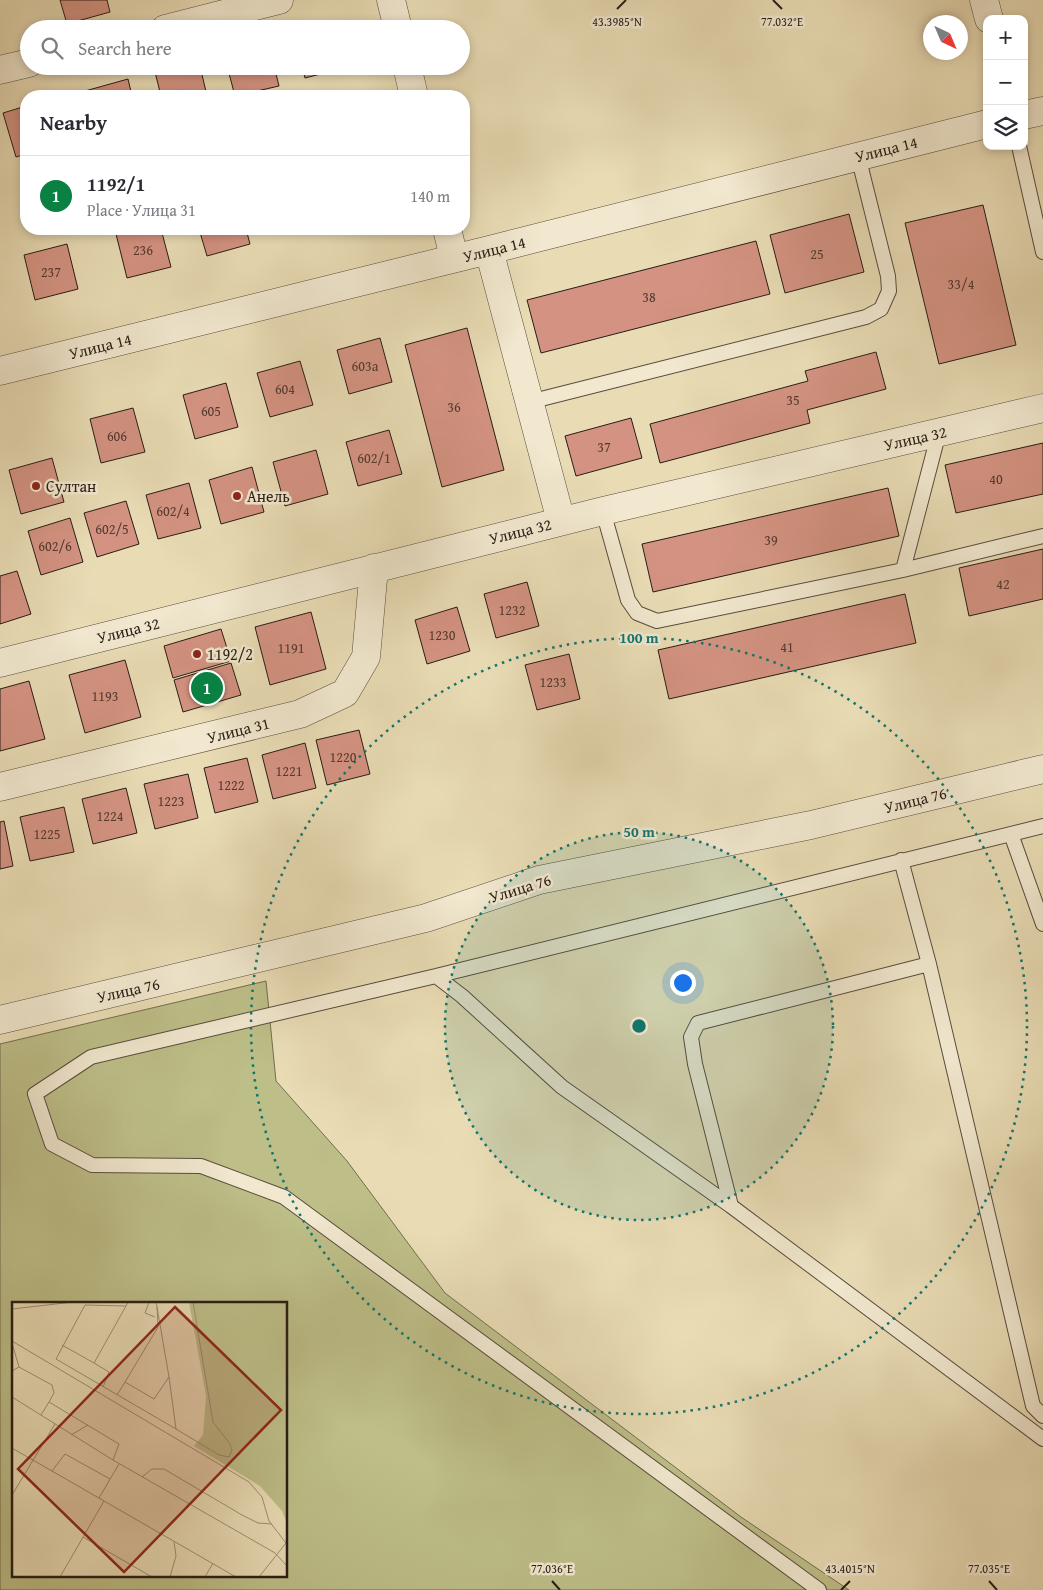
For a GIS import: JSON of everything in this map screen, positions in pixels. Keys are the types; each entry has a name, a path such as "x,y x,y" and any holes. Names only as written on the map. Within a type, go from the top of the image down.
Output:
{"street":[{"path":"200,20 279,0"},
{"path":"391,0 396,20"},
{"path":"984,0 988,15"},
{"path":"0,70 20,65"},
{"path":"409,75 413,90"},
{"path":"1028,114 1043,111"},
{"name":"Улица 14","path":"0,371 983,125"},
{"path":"448,235 454,258"},
{"path":"489,250 561,521"},
{"name":"Улица 32","path":"0,663 561,521 1043,408"},
{"name":"Улица 31","path":"0,787 300,714 345,693 366,657 374,568"},
{"name":"Улица 76","path":"0,1020 426,918 539,880 811,825 1043,769"}],"lane":[{"path":"1020,150 1043,252"},
{"path":"529,402 866,317 881,309 889,291 888,276 858,156"},
{"path":"903,570 939,432"},
{"path":"602,511 628,600 637,613 657,621 903,570 1043,536"},
{"path":"819,1590 284,1196 200,1166 92,1165 52,1144 35,1094 91,1057 436,976 1043,826"},
{"path":"1011,834 1043,924"},
{"path":"901,860 929,964 1032,1406 1043,1416"},
{"path":"731,1206 695,1064 691,1037 698,1023 929,964"},
{"path":"436,976 462,996 562,1087 731,1206 1043,1439"}],"green space":[{"path":"266,981 276,1081 347,1161 445,1293 741,1517 849,1590 0,1590 0,1044"}],"building":[{"path":"60,0 107,0 110,12 81,20 66,20"},
{"path":"156,75 202,75 206,90 160,90"},
{"path":"229,75 276,75 279,86 261,90 233,90"},
{"path":"304,75 317,75 305,78"},
{"path":"128,79 131,90 89,90"},
{"path":"20,108 20,156 16,157 3,113"},
{"path":"983,205 1016,345 939,364 905,223"},
{"path":"849,214 864,272 785,293 770,235"},
{"path":"116,235 163,235 171,267 127,278"},
{"path":"201,235 248,235 250,244 207,256"},
{"path":"756,241 770,294 541,353 527,300"},
{"path":"67,244 78,289 35,300 24,255"},
{"path":"467,328 504,470 442,487 405,345"},
{"path":"380,338 392,382 349,394 337,350"},
{"path":"876,352 886,389 807,410 810,423 660,463 650,424 808,381 805,371"},
{"path":"300,361 313,405 270,417 257,373"},
{"path":"226,383 238,427 195,439 183,395"},
{"path":"133,408 145,452 101,463 90,419"},
{"path":"631,418 642,458 576,476 565,436"},
{"path":"389,430 402,474 358,486 346,442"},
{"path":"1043,443 1043,494 956,513 945,465"},
{"path":"316,450 328,494 285,506 273,462"},
{"name":"Султан","path":"52,458 64,502 21,514 9,470"},
{"name":"Анель","path":"252,467 264,512 221,524 209,480"},
{"path":"189,483 201,528 158,539 146,495"},
{"path":"888,488 899,536 653,592 642,544"},
{"path":"126,501 139,544 97,557 84,513"},
{"path":"70,518 83,562 41,575 28,531"},
{"path":"1043,549 1043,599 969,616 959,568"},
{"path":"17,571 31,614 0,624 0,576"},
{"path":"527,582 539,626 496,638 484,594"},
{"path":"905,594 916,643 669,699 658,650"},
{"path":"457,607 470,651 427,664 415,620"},
{"path":"311,612 326,669 270,685 255,627"},
{"name":"1192/2","path":"221,629 231,661 173,678 164,646"},
{"path":"569,654 580,699 537,710 525,665"},
{"path":"125,660 141,717 85,733 69,675"},
{"path":"231,663 241,695 183,712 174,680"},
{"path":"29,681 45,739 0,751 0,689"},
{"path":"359,730 370,774 327,785 316,740"},
{"path":"305,743 316,788 273,799 262,755"},
{"path":"247,758 258,802 215,813 204,768"},
{"path":"188,774 198,818 155,829 144,784"},
{"path":"126,788 137,833 93,844 82,799"},
{"path":"64,807 74,852 30,861 20,817"},
{"path":"4,821 13,866 0,869 0,822"}],"place":[{"name":"Султан","path":"36,486"},
{"name":"Анель","path":"237,496"},
{"name":"1192/2","path":"197,654"},
{"name":"1192/1","path":"207,688"}]}
